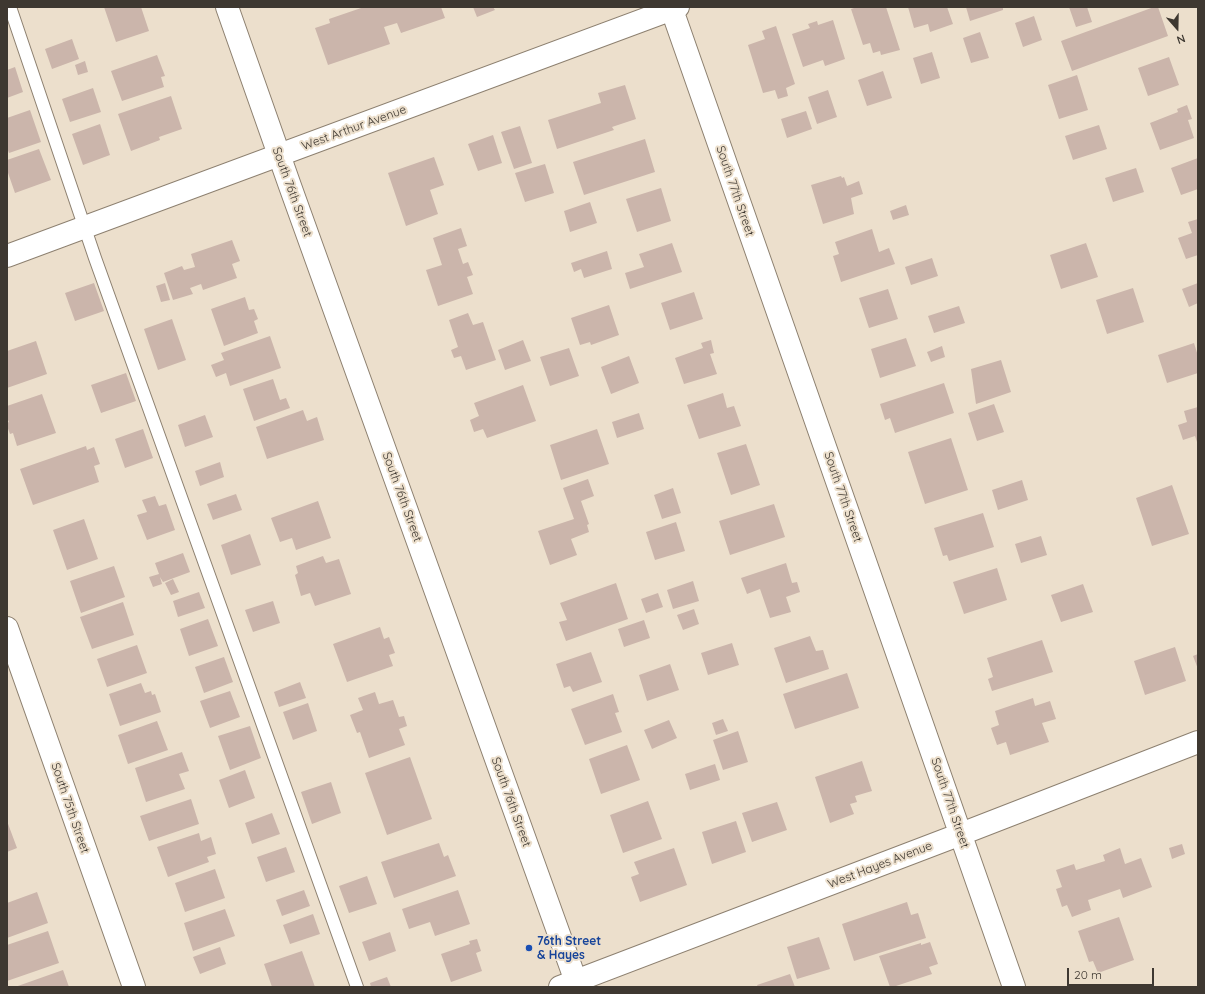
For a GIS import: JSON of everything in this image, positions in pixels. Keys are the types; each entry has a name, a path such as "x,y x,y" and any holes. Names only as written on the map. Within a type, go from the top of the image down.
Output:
{"street":[{"name":"South 76th Street","path":"227,7 571,985"},
{"name":"West Arthur Avenue","path":"7,256 673,8"},
{"name":"South 77th Street","path":"673,8 1014,987"},
{"name":"South 75th Street","path":"7,628 134,987"},
{"name":"West Hayes Avenue","path":"571,985 1198,742"}],"lane":[{"path":"10,7 84,228 357,987"}],"building":[{"path":"104,7 141,7 149,31 116,42"},
{"path":"364,7 441,7 445,18 401,33 397,23 384,27 390,44 328,65 315,28 330,23 329,19"},
{"path":"473,7 493,7 495,10 477,17"},
{"path":"857,7 886,7 900,50 881,55 880,51 873,53 870,43 863,45 851,9"},
{"path":"908,7 947,7 953,24 930,32 928,24 914,28"},
{"path":"966,7 1003,7 1003,10 970,21"},
{"path":"1069,7 1087,7 1092,22 1076,27"},
{"path":"1154,7 1158,7 1168,36 1072,71 1061,41"},
{"path":"1034,16 1042,40 1023,47 1015,23"},
{"path":"833,20 845,59 825,66 823,60 803,67 792,34 810,28 808,24 817,21 818,25"},
{"path":"776,26 795,84 786,88 788,96 778,99 775,90 763,93 748,45 765,39 762,31"},
{"path":"980,32 989,58 971,63 963,38"},
{"path":"72,39 79,59 52,69 45,49"},
{"path":"932,52 940,78 921,84 913,58"},
{"path":"157,55 165,76 161,77 164,87 122,101 111,71"},
{"path":"1169,57 1179,85 1148,96 1138,68"},
{"path":"85,61 88,72 78,75 75,65"},
{"path":"15,67 23,92 7,98 7,70"},
{"path":"883,71 892,98 867,106 858,80"},
{"path":"1077,75 1088,110 1059,119 1048,85"},
{"path":"625,85 636,119 612,127 614,130 557,149 548,120 601,103 598,93"},
{"path":"93,88 101,112 70,122 62,99"},
{"path":"828,90 837,117 817,124 808,97"},
{"path":"171,96 182,129 159,137 160,140 131,151 118,114"},
{"path":"1187,105 1192,119 1188,120 1194,138 1160,150 1150,123 1178,112 1177,109"},
{"path":"30,110 41,142 9,153 7,148 7,118"},
{"path":"806,111 812,129 787,138 781,119"},
{"path":"100,124 110,155 83,165 72,134"},
{"path":"1099,125 1107,149 1073,160 1065,136"},
{"path":"520,126 532,163 514,169 501,132"},
{"path":"493,135 502,163 478,171 468,144"},
{"path":"645,139 655,172 584,195 573,162"},
{"path":"39,149 51,180 15,193 7,170 7,160"},
{"path":"434,157 444,185 430,190 438,214 406,226 388,173"},
{"path":"1198,158 1198,189 1181,195 1171,168"},
{"path":"545,164 554,193 525,202 515,173"},
{"path":"1136,168 1144,192 1113,202 1105,178"},
{"path":"841,176 842,178 844,177 847,186 859,181 863,194 851,198 854,214 823,224 811,185"},
{"path":"661,188 671,221 637,232 626,199"},
{"path":"590,202 597,223 570,232 564,211"},
{"path":"906,205 909,215 893,220 890,211"},
{"path":"1198,219 1198,255 1186,259 1178,238 1192,233 1188,222"},
{"path":"461,228 467,246 458,249 463,264 468,262 473,275 467,277 473,294 438,306 426,270 442,265 433,238"},
{"path":"872,229 879,252 889,248 895,264 841,282 833,256 839,254 835,242"},
{"path":"232,240 240,261 232,264 237,278 203,290 201,284 190,288 193,294 173,300 164,273 182,266 184,270 195,267 191,254"},
{"path":"672,243 682,272 630,289 625,273 644,267 639,254"},
{"path":"1086,243 1098,277 1061,289 1050,255"},
{"path":"607,251 612,269 584,278 581,269 574,272 571,263"},
{"path":"932,258 938,276 911,285 905,267"},
{"path":"94,283 104,311 75,321 65,293"},
{"path":"165,283 170,300 161,302 156,286"},
{"path":"1198,283 1198,303 1189,307 1182,289"},
{"path":"1133,288 1144,322 1107,334 1096,300"},
{"path":"888,289 898,319 869,328 859,298"},
{"path":"694,292 703,319 670,330 661,303"},
{"path":"245,297 249,310 254,309 258,319 254,321 258,333 224,346 211,309"},
{"path":"609,305 619,335 591,345 590,342 580,345 571,318"},
{"path":"959,306 965,323 934,333 928,316"},
{"path":"468,313 473,325 483,322 496,360 466,370 461,356 454,358 451,350 458,347 449,320"},
{"path":"172,319 186,360 158,370 144,329"},
{"path":"270,336 281,368 230,386 226,373 216,377 211,365 224,360 221,353"},
{"path":"906,338 916,366 880,378 871,349"},
{"path":"523,340 531,361 505,370 498,350"},
{"path":"711,340 714,353 710,354 717,374 684,384 675,358 703,348 701,343"},
{"path":"36,341 47,374 7,388 7,351"},
{"path":"1194,343 1198,356 1198,373 1167,383 1158,355"},
{"path":"942,346 945,357 931,362 927,352"},
{"path":"569,348 579,376 550,386 540,357"},
{"path":"629,356 639,383 611,394 601,367"},
{"path":"1001,360 1011,392 976,404 971,369"},
{"path":"126,373 136,401 101,413 91,385"},
{"path":"273,379 280,400 286,398 290,408 254,421 243,389"},
{"path":"944,383 954,413 895,433 890,418 885,420 880,404"},
{"path":"523,385 536,421 487,438 483,429 474,432 470,420 479,416 474,403"},
{"path":"723,393 727,408 734,406 741,426 699,439 687,405"},
{"path":"42,394 56,433 17,446 13,433 10,434 7,426 7,423 9,422 7,418 7,406"},
{"path":"994,404 1004,432 977,441 968,413"},
{"path":"1198,407 1198,445 1195,436 1183,440 1178,425 1187,422 1184,411"},
{"path":"303,410 307,421 317,417 324,440 267,459 256,427"},
{"path":"639,413 644,429 617,438 612,422"},
{"path":"205,415 213,437 185,447 178,425"},
{"path":"143,429 153,458 125,468 115,439"},
{"path":"597,429 609,464 561,480 550,445"},
{"path":"951,438 968,490 925,504 908,452"},
{"path":"746,444 760,485 731,495 717,453"},
{"path":"86,446 87,450 94,447 100,464 94,466 99,482 33,505 20,469"},
{"path":"220,462 224,477 200,486 195,471"},
{"path":"588,479 594,496 581,501 589,524 587,525 589,532 571,539 577,555 550,565 538,531 574,519 563,488"},
{"path":"1022,480 1028,500 998,510 992,490"},
{"path":"1172,485 1189,534 1152,546 1136,498"},
{"path":"673,488 681,513 662,519 654,495"},
{"path":"236,494 242,510 213,520 207,504"},
{"path":"155,496 159,506 166,504 175,530 147,540 137,515 147,512 142,500"},
{"path":"318,501 331,538 296,550 292,538 280,542 271,518"},
{"path":"774,504 785,537 730,555 719,521"},
{"path":"983,513 994,547 949,561 947,555 943,556 934,528"},
{"path":"84,519 98,559 67,570 53,530"},
{"path":"676,522 685,551 655,560 646,532"},
{"path":"250,534 261,565 231,575 221,545"},
{"path":"1041,536 1047,555 1021,563 1015,544"},
{"path":"183,553 190,572 163,582 160,577 162,584 153,587 149,577 159,574 155,563"},
{"path":"323,556 326,563 339,559 351,594 315,606 310,593 301,596 295,575 298,573 296,566"},
{"path":"786,563 792,583 797,582 800,592 786,597 791,612 770,618 760,589 747,594 741,578"},
{"path":"114,566 125,597 81,613 70,581"},
{"path":"997,568 1007,600 964,614 953,582"},
{"path":"173,579 179,592 171,595 165,583"},
{"path":"693,581 699,601 673,609 667,590"},
{"path":"616,583 628,619 566,641 559,622 567,620 560,603"},
{"path":"1083,584 1093,612 1061,622 1051,595"},
{"path":"199,592 205,608 178,617 173,601"},
{"path":"658,593 663,607 646,613 641,599"},
{"path":"273,601 280,623 253,632 245,610"},
{"path":"123,602 134,635 92,649 80,617"},
{"path":"694,609 699,624 683,630 677,615"},
{"path":"208,619 218,646 189,656 180,629"},
{"path":"644,620 650,638 624,647 618,629"},
{"path":"380,627 384,639 389,637 395,653 389,655 393,666 347,682 333,644"},
{"path":"810,636 816,651 823,650 829,669 786,683 774,648"},
{"path":"1042,640 1053,672 992,691 988,679 993,677 987,658"},
{"path":"732,643 739,665 708,675 701,653"},
{"path":"137,645 147,673 107,687 97,659"},
{"path":"1175,647 1186,681 1145,695 1134,661"},
{"path":"591,652 602,682 573,692 570,686 564,688 556,664"},
{"path":"1198,654 1198,669 1193,656"},
{"path":"224,657 233,682 204,693 195,667"},
{"path":"670,664 679,690 647,701 639,675"},
{"path":"847,673 859,708 795,729 783,694"},
{"path":"300,682 306,698 279,707 274,692"},
{"path":"141,683 145,693 151,691 152,695 155,694 161,712 120,726 109,694"},
{"path":"230,691 240,717 210,728 200,701"},
{"path":"375,692 379,704 393,700 399,717 404,716 407,726 399,729 405,745 369,758 360,732 357,733 350,715 363,710 358,698"},
{"path":"613,694 619,712 615,713 622,732 585,745 571,709"},
{"path":"1033,698 1035,706 1050,701 1056,719 1042,723 1049,742 1010,755 1006,742 997,745 991,728 999,725 995,711"},
{"path":"308,703 317,731 293,740 283,712"},
{"path":"723,719 728,731 716,735 712,723"},
{"path":"669,720 677,738 652,749 644,730"},
{"path":"157,721 168,750 128,764 118,735"},
{"path":"250,726 261,758 230,770 218,736"},
{"path":"738,731 748,762 723,770 713,740"},
{"path":"627,745 640,780 601,794 589,759"},
{"path":"182,752 189,771 179,774 185,789 146,802 135,768"},
{"path":"410,757 432,819 387,835 365,773"},
{"path":"862,761 872,791 855,796 857,802 850,804 854,814 830,823 815,777"},
{"path":"715,764 720,780 690,790 685,774"},
{"path":"245,770 255,798 229,808 219,780"},
{"path":"331,782 341,813 312,824 301,792"},
{"path":"191,799 199,824 149,841 140,816"},
{"path":"648,801 662,839 623,853 610,815"},
{"path":"777,802 787,830 752,842 742,813"},
{"path":"272,813 280,834 252,844 245,823"},
{"path":"7,821 17,848 7,852"},
{"path":"736,821 746,852 712,864 702,832"},
{"path":"199,833 201,841 211,837 216,854 207,857 209,862 168,877 157,847"},
{"path":"439,843 444,857 448,855 456,876 394,898 381,862"},
{"path":"1182,844 1185,854 1172,859 1169,848"},
{"path":"286,847 295,872 266,882 257,857"},
{"path":"674,848 687,885 640,902 631,877 639,874 634,862"},
{"path":"1120,848 1125,864 1141,858 1152,887 1123,898 1120,889 1088,900 1091,910 1072,917 1067,905 1062,907 1056,889 1062,887 1056,870 1074,864 1076,870 1105,861 1103,855"},
{"path":"215,869 225,898 185,912 175,883"},
{"path":"367,876 377,904 349,913 339,886"},
{"path":"304,890 310,906 282,916 276,900"},
{"path":"458,890 470,924 435,936 430,922 409,929 402,909"},
{"path":"37,892 48,923 7,938 7,903"},
{"path":"907,902 911,915 918,913 926,938 854,961 842,924"},
{"path":"225,909 235,936 193,951 184,923"},
{"path":"313,914 320,934 290,944 283,925"},
{"path":"1119,917 1134,960 1098,973 1093,961 1089,962 1078,931"},
{"path":"48,931 59,963 7,981 7,945"},
{"path":"390,932 396,951 369,961 362,942"},
{"path":"819,937 830,969 797,979 787,947"},
{"path":"477,939 481,951 476,953 482,971 451,982 441,954 470,944 469,941"},
{"path":"930,942 938,964 929,967 932,974 890,987 879,956 921,943 921,945"},
{"path":"220,947 226,964 200,974 193,957"},
{"path":"302,951 315,987 272,987 264,964"},
{"path":"63,970 69,987 15,987"},
{"path":"790,974 795,987 758,987 757,985"},
{"path":"387,977 391,987 371,987 370,983"}],"place":[{"name":"76th Street & Hayes","path":"529,948"}]}
